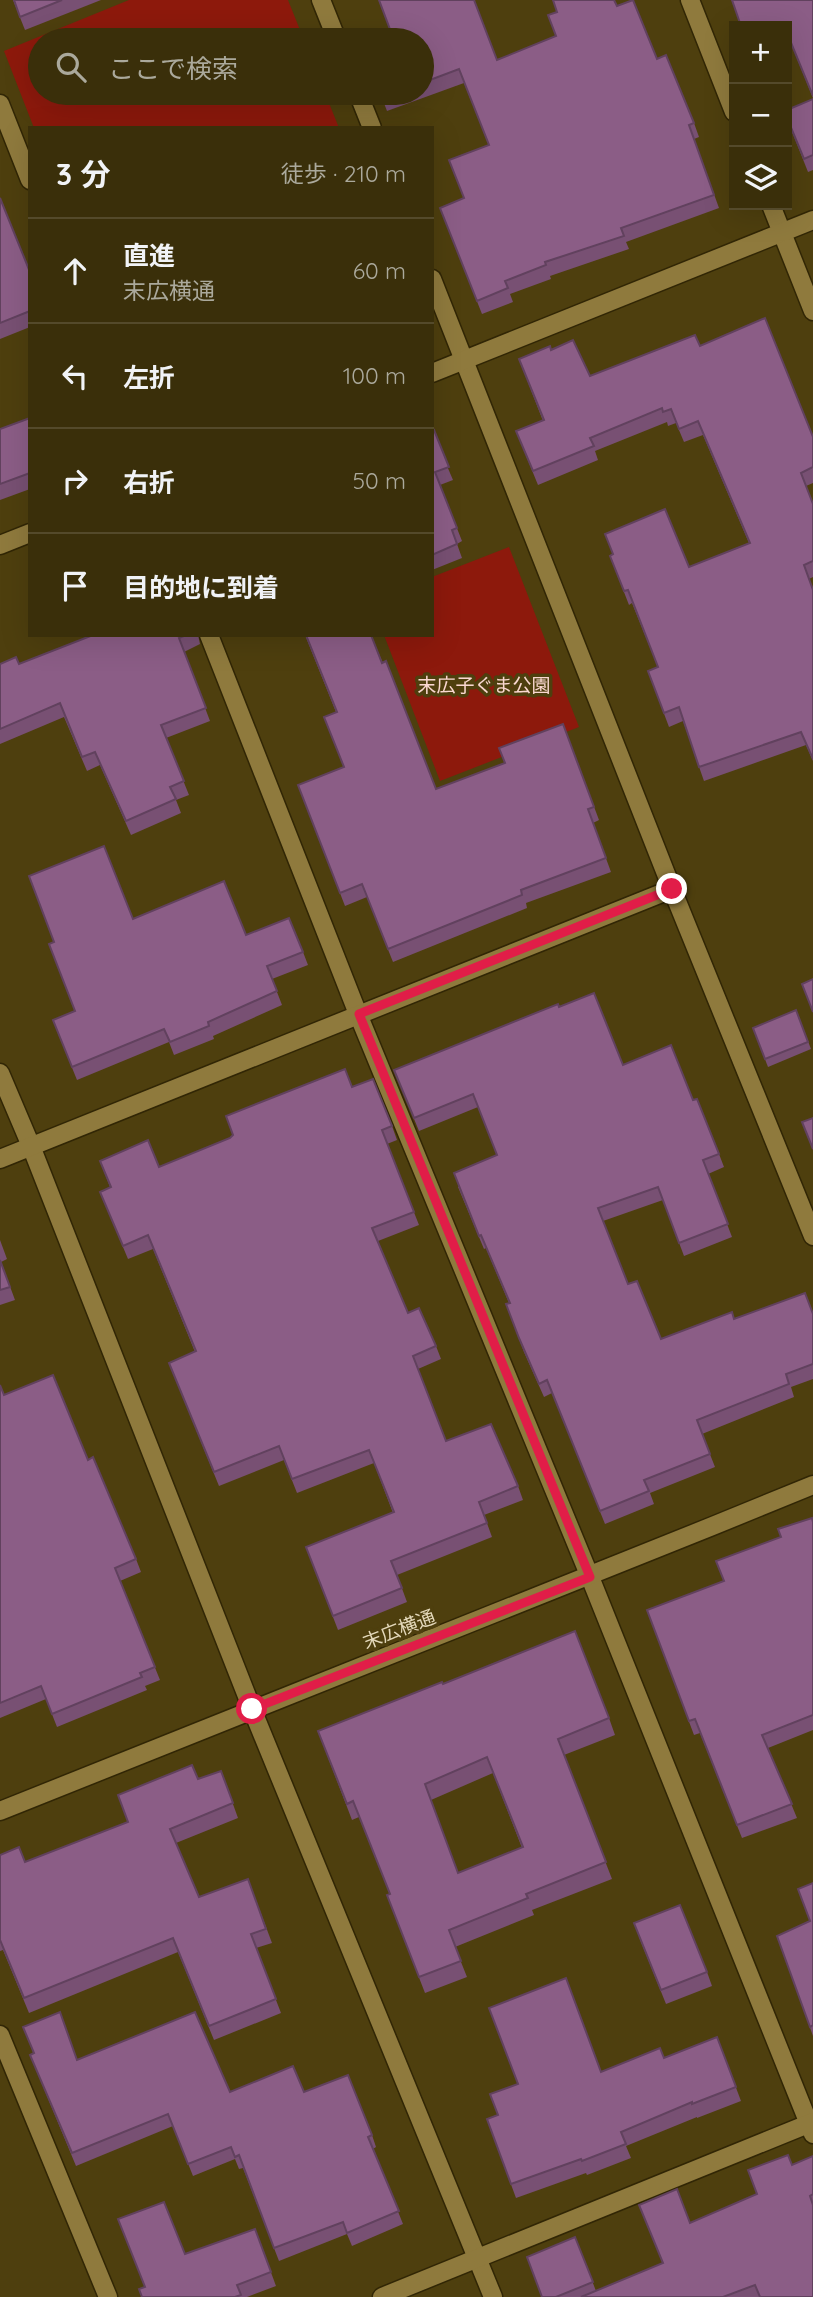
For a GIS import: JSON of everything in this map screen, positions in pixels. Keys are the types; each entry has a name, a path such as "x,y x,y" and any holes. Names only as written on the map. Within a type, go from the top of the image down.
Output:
{"street":[{"path":"321,0 332,28"},
{"path":"690,0 729,99"},
{"path":"0,104 28,175"},
{"path":"363,105 371,126"},
{"path":"773,210 813,311"},
{"path":"434,372 813,220"},
{"path":"434,284 672,889 813,1236"},
{"path":"0,545 28,534"},
{"path":"210,637 359,1014 812,2126 382,2297"},
{"path":"0,1159 672,889"},
{"path":"0,1073 252,1709 493,2297"},
{"name":"末広横通","path":"0,1811 590,1577 813,1485"},
{"path":"0,2035 108,2297"}],"green space":[{"path":"129,0 288,0 299,28 60,28"},
{"path":"28,41 28,105 330,105 338,126 33,126 4,51"},
{"name":"末広子ぐま公園","path":"509,547 579,727 440,781 385,637 434,637 434,576"}],"building":[{"path":"14,0 62,0 20,17"},
{"path":"379,0 474,0 497,60 556,36 548,15 557,12 553,0 614,0 617,6 633,0 657,59 666,55 694,123 689,125 714,195 621,228 624,236 545,262 546,265 505,281 508,288 477,301 440,208 464,198 449,160 489,145 459,69 434,78 434,28 390,28"},
{"path":"732,0 813,0 813,96 792,45 792,21 739,21"},
{"path":"813,99 813,155 804,159 792,130 792,108"},
{"path":"0,198 28,267 28,312 0,323"},
{"path":"765,318 813,437 813,467 801,473 813,504 813,561 804,565 813,590 813,759 801,732 699,767 679,707 664,713 648,671 658,667 628,590 624,591 610,556 613,554 605,534 665,509 689,567 750,543 698,421 679,429 671,409 663,412 662,408 590,438 594,446 533,471 516,431 544,420 519,359 550,346 551,350 573,340 590,376 695,335 700,346"},
{"path":"28,419 28,474 0,484 0,429"},
{"path":"434,430 449,467 435,472 457,528 452,530 457,544 434,554"},
{"path":"88,637 181,637 179,638 206,708 161,725 184,781 170,787 176,799 126,821 95,752 82,757 60,703 0,729 0,664 16,657 19,664"},
{"path":"307,637 372,637 382,663 386,661 436,789 505,763 499,748 563,724 594,807 588,809 606,858 521,890 522,895 388,949 362,884 340,893 298,785 344,767 324,717 337,712"},
{"path":"104,846 133,919 224,881 246,935 289,918 303,952 267,966 277,991 208,1022 209,1026 170,1042 164,1029 72,1067 53,1020 75,1011 49,944 54,942 29,876"},
{"path":"813,979 813,1012 802,984"},
{"path":"594,993 623,1065 671,1045 719,1154 703,1160 728,1224 679,1243 658,1187 598,1208 628,1284 637,1281 661,1339 732,1312 734,1319 805,1293 813,1314 813,1364 786,1374 789,1384 697,1420 710,1454 644,1480 649,1491 600,1511 547,1380 539,1384 519,1338 506,1304 510,1303 454,1173 497,1155 473,1094 414,1118 394,1070 558,1004 559,1007"},
{"path":"796,1010 808,1042 765,1059 753,1028"},
{"path":"345,1069 352,1087 373,1079 392,1126 382,1130 414,1212 372,1228 408,1313 419,1308 436,1346 413,1356 446,1441 491,1424 518,1486 479,1502 487,1523 391,1561 402,1588 333,1616 306,1547 394,1512 369,1450 292,1479 279,1446 214,1472 169,1363 196,1351 148,1235 123,1246 100,1192 111,1187 100,1161 148,1140 159,1167 230,1138 233,1135 226,1116"},
{"path":"813,1118 813,1149 802,1122"},
{"path":"0,1260 10,1287 0,1290"},
{"path":"53,1375 88,1460 93,1457 136,1559 115,1568 155,1667 140,1673 142,1677 52,1714 41,1686 0,1703 0,1385 4,1395"},
{"path":"812,1518 813,1715 762,1735 792,1804 737,1825 695,1719 689,1721 647,1610 724,1581 716,1561 781,1537 778,1529"},
{"path":"575,1631 609,1718 558,1739 606,1862 526,1894 528,1898 449,1930 461,1961 419,1977 353,1801 347,1804 318,1731 442,1682 443,1684","holes":["487,1757 523,1847 458,1873 425,1784"]},
{"path":"192,1765 198,1779 221,1771 233,1803 170,1829 199,1897 248,1879 266,1929 251,1934 276,1999 209,2026 173,1938 24,1998 0,1940 0,1855 19,1847 25,1862 128,1822 118,1795"},
{"path":"813,1883 813,2025 810,2027 777,1936 810,1921 798,1889"},
{"path":"680,1905 707,1972 661,1990 634,1923"},
{"path":"566,1978 601,2072 660,2048 664,2058 717,2037 736,2087 621,2132 626,2144 511,2184 487,2119 498,2115 490,2094 518,2084 489,2008"},
{"path":"60,2012 77,2060 195,2012 230,2092 293,2066 304,2092 348,2075 372,2135 368,2137 399,2211 347,2233 343,2222 274,2248 239,2155 235,2157 231,2147 188,2164 168,2114 72,2153 30,2055 34,2053 23,2027"},
{"path":"788,2155 792,2165 813,2156 813,2194 810,2196 813,2205 813,2297 760,2297 755,2285 723,2297 581,2297 663,2263 639,2205 677,2189 690,2223 757,2194 748,2170"},
{"path":"164,2202 185,2254 255,2229 271,2272 237,2285 241,2295 235,2297 142,2297 139,2289 145,2287 118,2219"},
{"path":"575,2237 593,2282 556,2297 542,2297 527,2257"}],"route":[{"path":"252,1709 590,1577 359,1014 672,889"}]}
